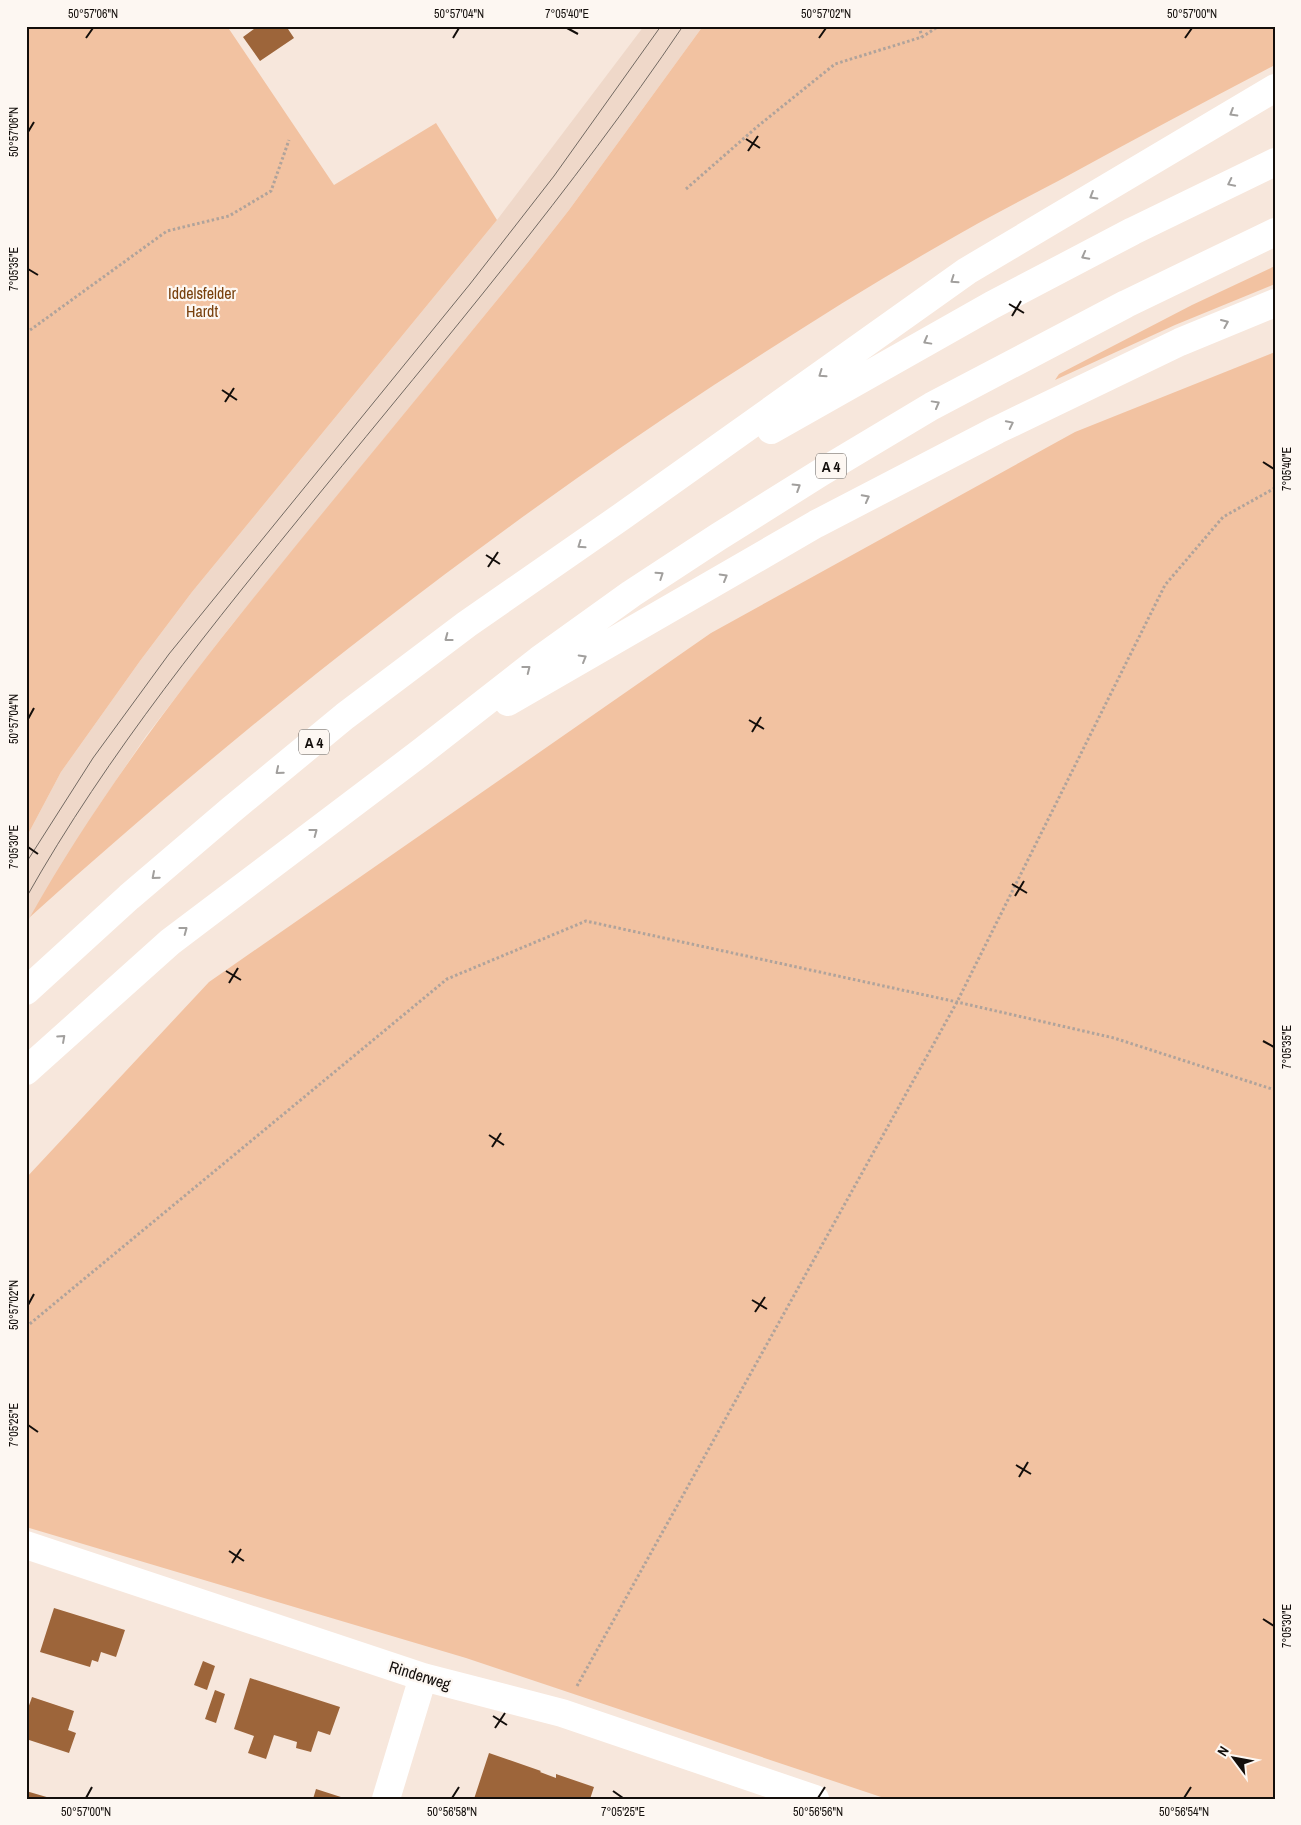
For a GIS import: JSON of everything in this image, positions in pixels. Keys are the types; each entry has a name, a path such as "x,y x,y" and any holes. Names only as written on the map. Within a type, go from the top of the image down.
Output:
{"main road":[{"path":"621,517 967,271 1275,88"},
{"name":"A 4","path":"26,991 130,897 345,716 467,624 621,517 831,395 992,305 1133,231 1275,162"},
{"name":"A 4","path":"26,1071 170,942 539,660 631,594 820,473 932,406 1126,304 1275,232"},
{"path":"420,752 816,524 1006,426 1180,342 1275,303"},
{"name":"Rinderweg","path":"27,1550 423,1677 562,1712 815,1799"},
{"path":"386,1799 423,1677"}],"path":[{"path":"919,26 922,37"},
{"path":"686,189 758,126 835,64 922,37 939,26"},
{"path":"26,333 167,231 229,216 271,191 289,140"},
{"path":"562,1712 957,1002 1165,585 1223,517 1275,488"},
{"path":"26,1327 447,979 586,921 1114,1038 1275,1090"}],"shaded area":[{"path":"644,26 703,26 569,210 529,261 230,627 146,736 96,810 26,924 26,838 61,772 192,592 497,220"}],"green space":[{"name":"Iddelsfelder Hardt","path":"26,26 227,26 334,185 436,123 497,220 192,592 61,772 26,838"},
{"path":"703,26 1275,26 1275,65 985,220 911,262 770,349 624,446 448,572 277,705 111,845 30,917 90,818 156,724 298,543 569,210"},
{"path":"1275,266 1275,284 1175,325 1055,380 1059,374 1192,305"},
{"path":"1275,352 1275,1799 887,1799 466,1658 26,1527 26,1178 209,982 711,633 1075,432"}],"building":[{"path":"258,26 286,26 294,38 260,61 243,37"},
{"path":"54,1608 125,1630 116,1657 101,1652 98,1662 92,1660 90,1667 40,1652"},
{"path":"203,1661 215,1666 207,1690 194,1685"},
{"path":"250,1678 340,1707 330,1735 318,1731 311,1752 296,1748 297,1742 274,1735 266,1759 248,1753 254,1736 234,1729"},
{"path":"215,1690 225,1694 216,1723 205,1719"},
{"path":"32,1697 74,1711 68,1730 76,1733 69,1753 26,1739 26,1714"},
{"path":"489,1753 556,1778 556,1774 594,1787 590,1799 474,1799"},
{"path":"316,1789 344,1798 344,1799 313,1799"},
{"path":"26,1791 50,1798 50,1799 26,1799"}],"tram line":[{"path":"26,863 93,758 169,654 470,284 554,176 661,26"},
{"path":"26,898 92,791 164,690 240,591 460,322 552,206 641,87 683,26"}]}
